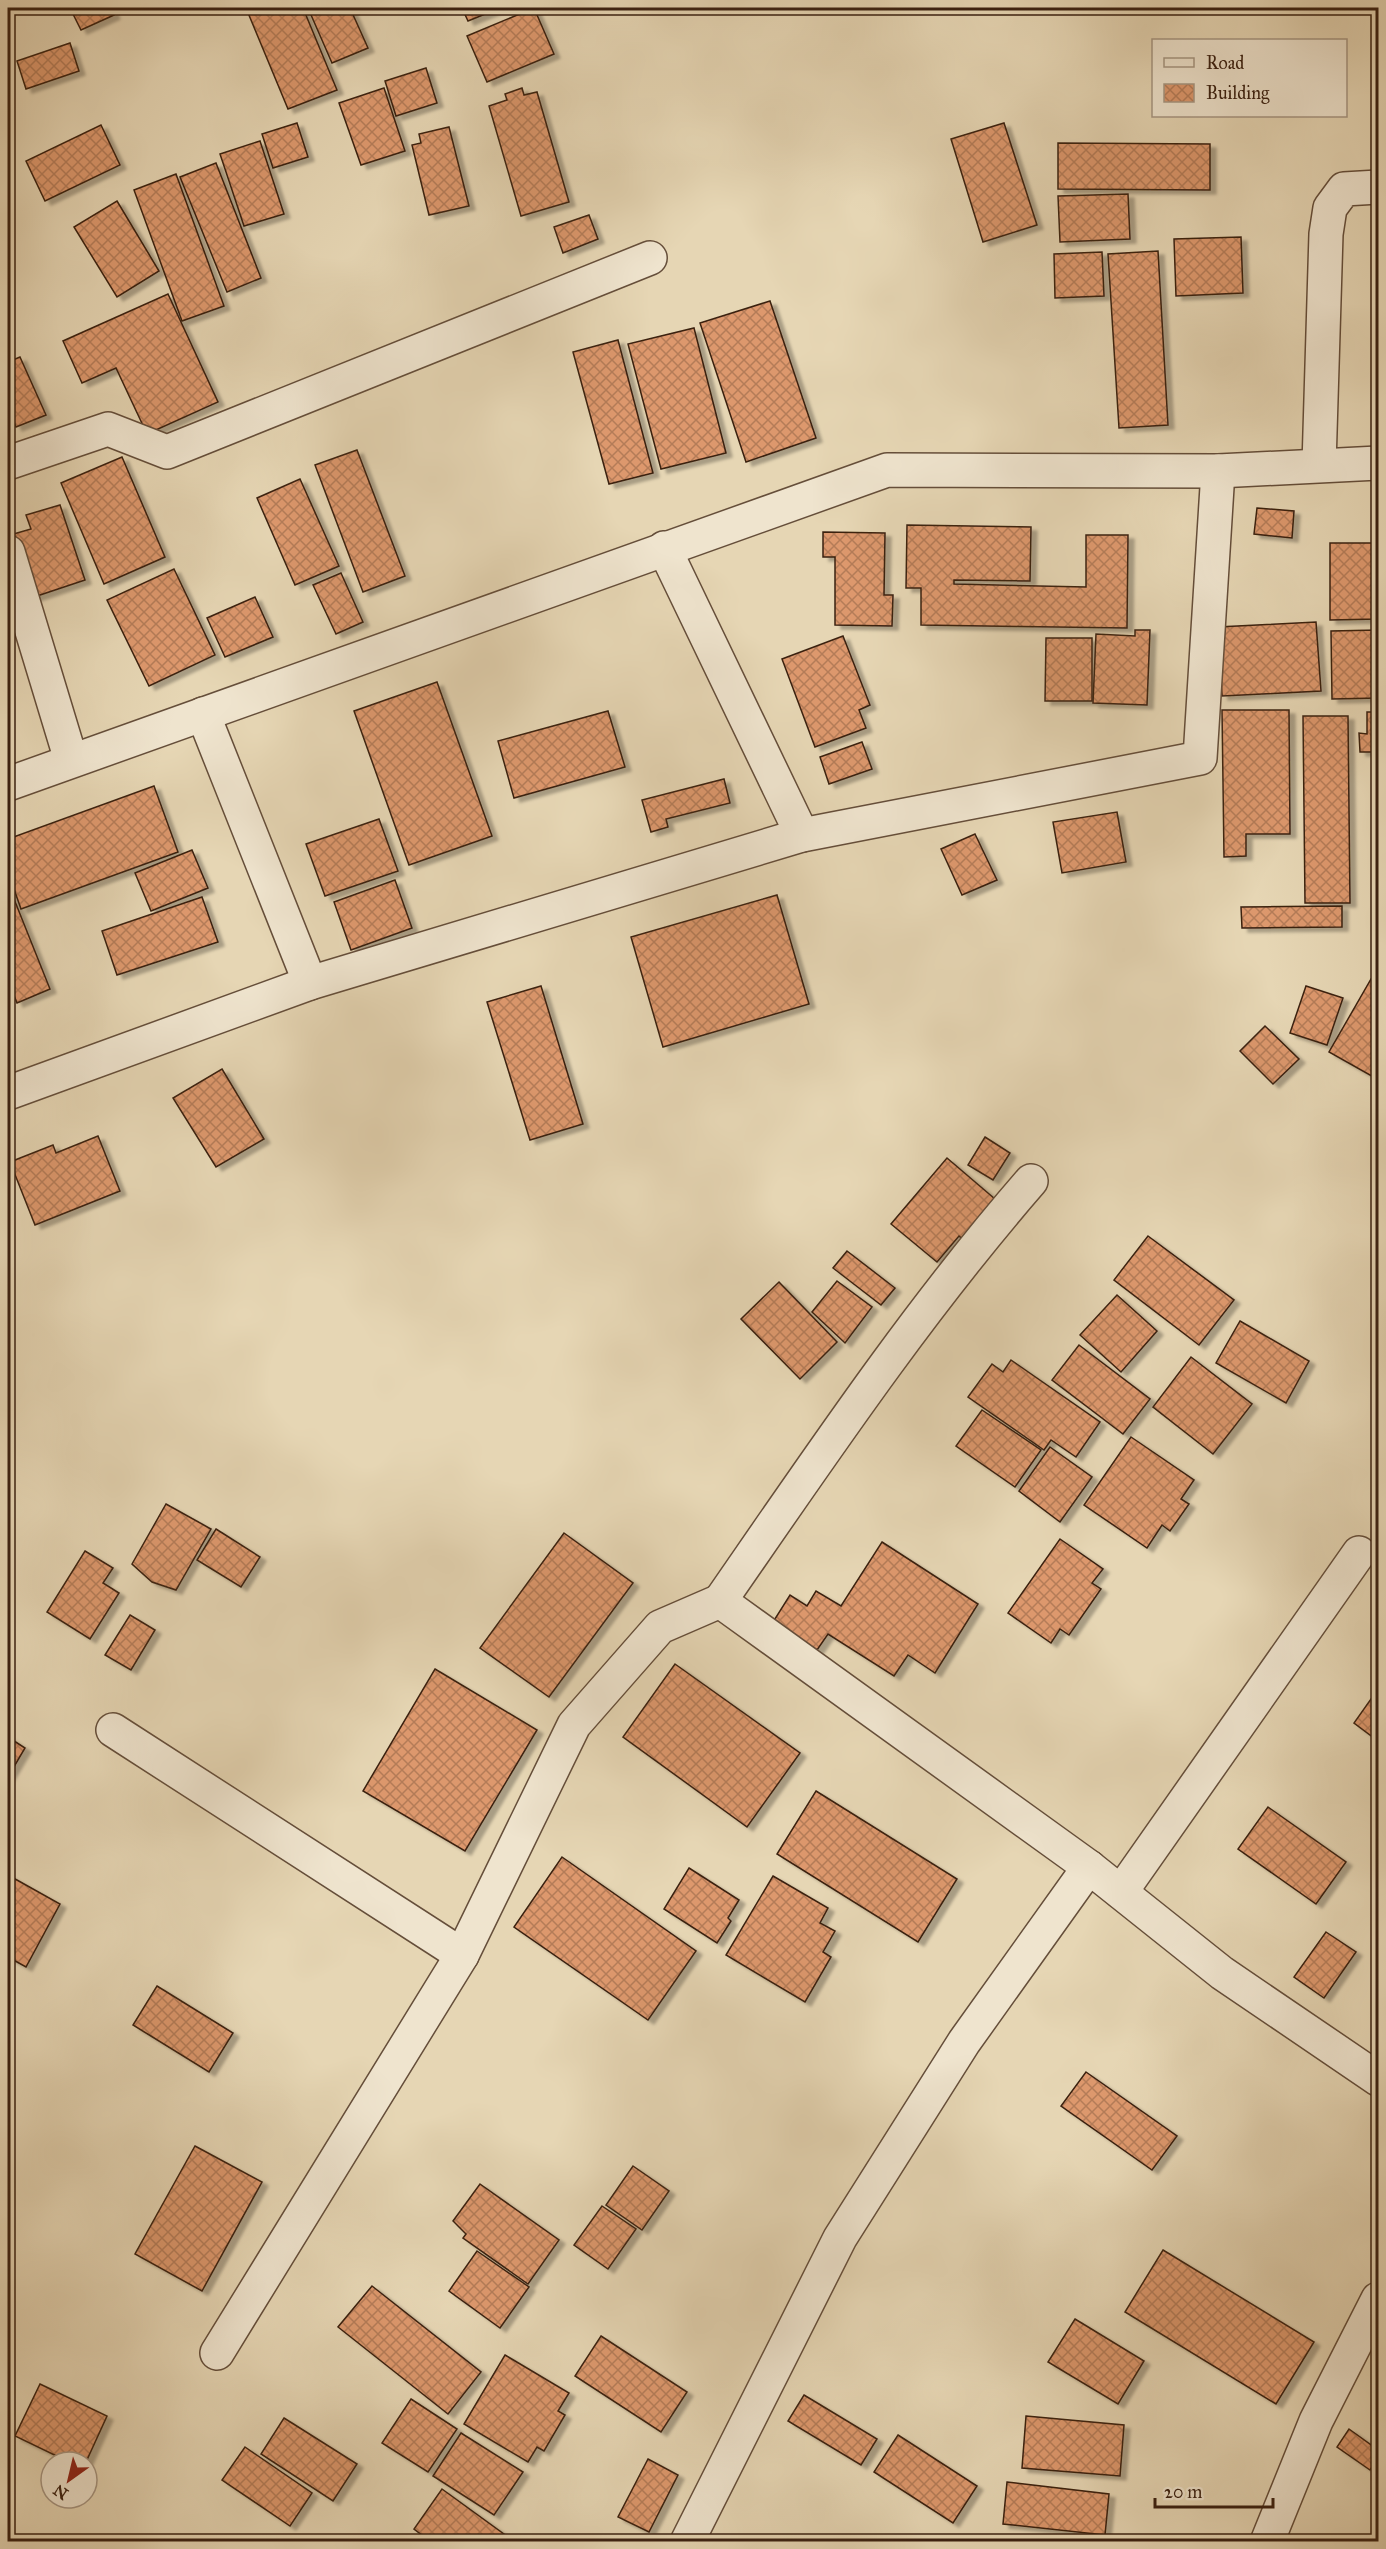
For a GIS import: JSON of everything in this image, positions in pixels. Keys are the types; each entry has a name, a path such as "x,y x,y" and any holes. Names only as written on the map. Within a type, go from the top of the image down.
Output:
{"street":[{"path":"1319,465 1326,234 1330,208 1344,189 1378,187"},
{"path":"8,463 108,429 167,452 650,258"},
{"path":"8,784 887,470 1218,471 1378,463"},
{"path":"8,1093 310,982 802,835 1200,758 1218,471"},
{"path":"664,548 802,835"},
{"path":"8,552 71,760"},
{"path":"203,714 310,982"},
{"path":"217,2353 462,1955 574,1725 660,1627 720,1601 839,1428 982,1237 1031,1181"},
{"path":"1121,1892 1359,1553"},
{"path":"720,1601 1089,1867 1222,1973 1378,2079"},
{"path":"113,1730 462,1955"},
{"path":"687,2541 840,2238 964,2042 1089,1867"},
{"path":"1267,2541 1316,2421 1378,2299"}],"building":[{"path":"70,8 111,8 114,15 81,30"},
{"path":"246,8 303,8 337,90 288,109"},
{"path":"308,8 350,8 368,48 332,63"},
{"path":"462,8 500,8 468,21"},
{"path":"534,8 554,54 487,82 467,36"},
{"path":"70,43 79,71 26,89 17,61"},
{"path":"426,68 437,103 396,116 385,81"},
{"path":"384,88 405,151 361,165 339,103"},
{"path":"522,88 524,95 537,92 569,202 521,216 489,106 507,100 505,94"},
{"path":"297,123 308,157 273,168 262,134"},
{"path":"1004,123 1037,225 983,242 951,139"},
{"path":"101,125 120,165 45,201 26,161"},
{"path":"449,127 469,206 429,215 412,145 421,143 419,134"},
{"path":"260,141 284,214 244,226 220,154"},
{"path":"1058,143 1210,144 1210,190 1058,189"},
{"path":"216,163 261,278 227,292 180,177"},
{"path":"176,174 224,306 182,321 134,190"},
{"path":"1128,194 1130,239 1060,242 1058,196"},
{"path":"117,201 159,271 117,297 74,227"},
{"path":"589,215 598,239 563,253 554,227"},
{"path":"1241,237 1243,293 1176,296 1174,239"},
{"path":"1158,251 1168,425 1119,428 1108,254"},
{"path":"1102,252 1104,296 1055,298 1054,254"},
{"path":"168,294 218,402 147,434 116,368 82,383 63,341"},
{"path":"770,301 816,438 746,462 700,323"},
{"path":"694,328 726,453 661,469 628,344"},
{"path":"618,340 653,473 609,484 573,352"},
{"path":"20,357 46,415 16,427 8,408 8,362"},
{"path":"357,450 405,576 363,592 315,465"},
{"path":"122,457 165,557 104,584 61,483"},
{"path":"300,479 339,566 295,585 257,498"},
{"path":"60,505 85,580 31,598 10,535 31,529 26,515"},
{"path":"1257,508 1294,511 1292,538 1254,534"},
{"path":"907,525 1031,527 1030,581 954,580 954,584 1086,587 1086,535 1128,535 1127,628 921,625 921,588 906,588"},
{"path":"823,532 885,533 884,595 893,595 892,626 835,625 835,557 823,557"},
{"path":"1330,543 1378,543 1378,619 1330,620"},
{"path":"174,569 215,655 149,686 107,600"},
{"path":"341,573 363,622 336,634 313,585"},
{"path":"255,597 273,637 225,657 207,618"},
{"path":"1316,622 1321,691 1222,696 1218,627"},
{"path":"1135,630 1150,630 1147,705 1093,703 1096,634 1135,636"},
{"path":"1378,630 1378,698 1332,699 1331,631"},
{"path":"843,636 870,705 859,710 866,728 815,747 782,659"},
{"path":"1046,638 1092,638 1092,701 1045,701"},
{"path":"437,682 492,836 409,865 354,711"},
{"path":"1222,710 1289,710 1290,834 1246,834 1246,856 1224,857"},
{"path":"608,711 625,767 514,798 498,741"},
{"path":"1367,712 1378,712 1378,752 1360,752 1359,733 1367,734"},
{"path":"1303,716 1348,716 1350,903 1305,903"},
{"path":"862,742 872,769 829,784 820,757"},
{"path":"724,779 730,803 666,819 668,827 651,832 642,800"},
{"path":"154,786 178,852 21,909 8,872 8,839"},
{"path":"1117,812 1126,862 1062,873 1053,822"},
{"path":"379,819 398,871 325,896 306,844"},
{"path":"975,834 997,880 962,895 941,849"},
{"path":"192,850 208,888 151,911 135,873"},
{"path":"395,880 412,928 351,950 334,902"},
{"path":"8,884 50,989 17,1003 8,980"},
{"path":"777,895 809,1004 663,1047 631,937"},
{"path":"202,897 218,942 117,975 102,931"},
{"path":"1342,906 1342,927 1242,928 1241,907"},
{"path":"1371,979 1378,983 1377,1079 1329,1052"},
{"path":"541,986 583,1124 530,1140 487,1002"},
{"path":"1306,986 1343,998 1327,1045 1290,1033"},
{"path":"1265,1026 1299,1059 1273,1084 1240,1051"},
{"path":"222,1069 264,1139 216,1167 173,1098"},
{"path":"98,1136 120,1191 35,1225 10,1162 53,1145 56,1153"},
{"path":"985,1137 1010,1153 993,1180 968,1165"},
{"path":"947,1158 1002,1205 968,1244 959,1236 937,1262 891,1224"},
{"path":"1148,1236 1234,1300 1199,1345 1114,1280"},
{"path":"847,1251 895,1288 881,1305 833,1268"},
{"path":"837,1281 872,1307 845,1343 812,1312"},
{"path":"779,1282 837,1342 800,1379 741,1319"},
{"path":"1117,1295 1157,1331 1121,1372 1080,1335"},
{"path":"1240,1321 1309,1361 1286,1403 1216,1363"},
{"path":"1079,1345 1150,1399 1123,1434 1052,1380"},
{"path":"1191,1357 1252,1404 1213,1454 1153,1407"},
{"path":"1011,1360 1100,1422 1076,1457 1051,1440 1044,1450 968,1397 992,1364 1003,1372"},
{"path":"982,1410 1041,1450 1015,1487 956,1446"},
{"path":"1131,1437 1194,1480 1181,1499 1189,1504 1170,1531 1162,1525 1147,1548 1084,1505"},
{"path":"1050,1447 1092,1477 1060,1522 1019,1491"},
{"path":"166,1504 211,1529 176,1590 152,1582 132,1564"},
{"path":"216,1529 260,1557 241,1587 197,1560"},
{"path":"564,1533 633,1583 549,1697 480,1648"},
{"path":"1060,1539 1103,1569 1092,1583 1101,1589 1069,1635 1060,1629 1051,1643 1008,1613"},
{"path":"882,1542 978,1604 935,1673 908,1655 894,1676 828,1634 817,1650 773,1622 790,1595 807,1606 816,1591 841,1606"},
{"path":"85,1551 113,1568 103,1583 119,1593 90,1639 47,1612"},
{"path":"130,1615 155,1630 131,1670 105,1655"},
{"path":"675,1664 800,1753 747,1827 623,1737"},
{"path":"435,1669 537,1730 465,1851 363,1791"},
{"path":"1378,1689 1378,1741 1354,1723"},
{"path":"8,1737 25,1748 8,1777"},
{"path":"816,1791 957,1879 918,1942 777,1854"},
{"path":"1268,1807 1346,1862 1316,1904 1238,1849"},
{"path":"562,1857 696,1951 648,2020 514,1927"},
{"path":"689,1868 739,1900 728,1918 731,1921 717,1943 664,1909"},
{"path":"8,1875 60,1904 26,1967 8,1957"},
{"path":"773,1876 828,1908 820,1923 835,1931 823,1952 831,1957 805,2002 726,1955"},
{"path":"1326,1932 1356,1952 1324,1998 1294,1977"},
{"path":"157,1986 233,2033 209,2072 133,2025"},
{"path":"1086,2072 1177,2136 1152,2170 1061,2106"},
{"path":"195,2146 262,2182 202,2291 135,2254"},
{"path":"633,2166 669,2191 642,2230 606,2205"},
{"path":"480,2184 559,2240 528,2284 463,2238 466,2234 453,2221"},
{"path":"602,2206 636,2229 608,2269 574,2245"},
{"path":"1163,2250 1314,2342 1276,2404 1125,2312"},
{"path":"477,2251 529,2287 500,2328 449,2291"},
{"path":"372,2286 481,2372 448,2414 338,2327"},
{"path":"1075,2319 1144,2361 1118,2404 1048,2362"},
{"path":"601,2336 687,2392 661,2432 575,2376"},
{"path":"505,2355 569,2393 558,2411 565,2415 544,2451 537,2447 528,2462 464,2424"},
{"path":"40,2384 107,2416 91,2450 44,2450 15,2436"},
{"path":"804,2395 877,2439 861,2465 788,2421"},
{"path":"411,2399 457,2429 428,2472 382,2443"},
{"path":"1026,2416 1124,2425 1120,2476 1022,2468"},
{"path":"284,2418 357,2464 333,2501 261,2454"},
{"path":"1349,2429 1378,2450 1378,2458 1370,2470 1337,2447"},
{"path":"461,2433 523,2472 494,2515 433,2476"},
{"path":"898,2435 977,2486 953,2523 874,2472"},
{"path":"245,2447 312,2493 290,2526 222,2480"},
{"path":"648,2459 678,2475 649,2532 618,2517"},
{"path":"1007,2482 1109,2494 1105,2535 1003,2524"},
{"path":"442,2489 515,2542 431,2542 414,2529"}]}
